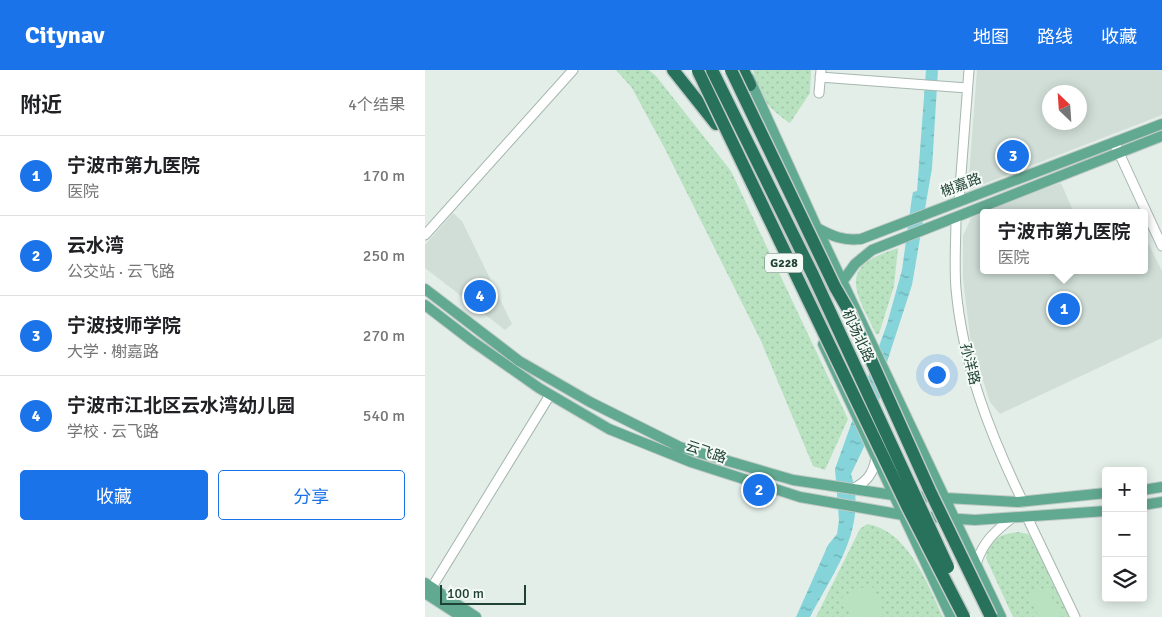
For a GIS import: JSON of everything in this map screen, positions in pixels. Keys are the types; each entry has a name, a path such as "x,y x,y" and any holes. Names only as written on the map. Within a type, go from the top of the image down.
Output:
{"highway":[{"name":"G228","path":"667,70 716,124"},
{"name":"G228","path":"673,70 691,95"},
{"path":"684,70 716,124"},
{"path":"697,70 903,497 964,617"},
{"name":"机场北路","path":"712,70 813,275 971,617"},
{"name":"机场北路","path":"725,70 981,617"},
{"path":"731,70 835,287 850,313 926,482 991,617"},
{"path":"743,70 750,85"}],"main road":[{"name":"机场北路","path":"747,70 750,85 1001,617"},
{"name":"G228","path":"716,124 738,164 951,617"},
{"name":"榭嘉路","path":"817,228 833,237 848,241 861,239 1162,124"},
{"name":"榭嘉路","path":"842,282 855,264 872,250 1162,136"},
{"name":"云飞路","path":"425,289 519,361 590,402 681,447 793,480 893,495 1023,502 1102,493"},
{"name":"云飞路","path":"425,304 471,342 550,394 609,429 691,462 800,497 903,515 955,519 1012,518 1102,510"},
{"path":"1147,489 1162,487"},
{"path":"1147,504 1162,502"},
{"path":"428,590 462,617"},
{"path":"428,590 476,617"}],"street":[{"path":"425,235 573,70"},
{"path":"959,201 969,70"},
{"path":"819,93 821,73 921,86 967,88"},
{"path":"1114,142 1145,209"},
{"path":"1148,216 1162,246"},
{"name":"孙洋路","path":"956,217 956,288 964,347 981,409 1023,502"},
{"path":"428,590 550,394"},
{"path":"852,489 868,479 874,470 876,458"},
{"path":"1027,517 1075,617"},
{"path":"976,564 981,549 990,535 1012,518"}],"shaded area":[{"path":"977,70 1162,70 1162,115 968,190"},
{"path":"1061,183 1072,209 991,209 1018,197"},
{"path":"453,213 462,221 512,324 505,330 425,268 425,245"},
{"path":"980,214 980,274 1148,274 1148,243 1162,271 1162,338 1000,414 990,402 971,344 963,279 963,236 971,218"}],"green space":[{"path":"616,70 649,70 656,76 731,171 848,419 825,470 813,466 761,341 665,149 632,88"},
{"path":"753,70 811,70 810,93 790,123 770,107 758,88"},
{"path":"898,248 894,286 879,334 876,334 857,292 856,281 858,272 866,263 879,255"},
{"path":"867,524 881,528 905,548 923,575 943,617 816,617 860,529"},
{"path":"1018,532 1028,534 1035,542 1071,617 1013,617 986,558 993,542 1006,534"},
{"path":"871,584 884,613 875,617 851,617 842,597"},
{"path":"1047,587 1061,617 1039,617 1029,595"}],"water":[{"path":"926,70 938,70 932,168 912,285 887,362 874,426 851,474 855,494 855,513 852,531 838,566 810,617 796,617 828,545 837,534 839,520 835,469 887,324 902,270 912,197 913,192 917,191"}],"place":[{"name":"宁波技师学院","path":"1013,156"},
{"name":"宁波市江北区云水湾幼儿园","path":"480,296"},
{"name":"宁波市第九医院","path":"1064,309"},
{"name":"云水湾","path":"759,490"}]}
